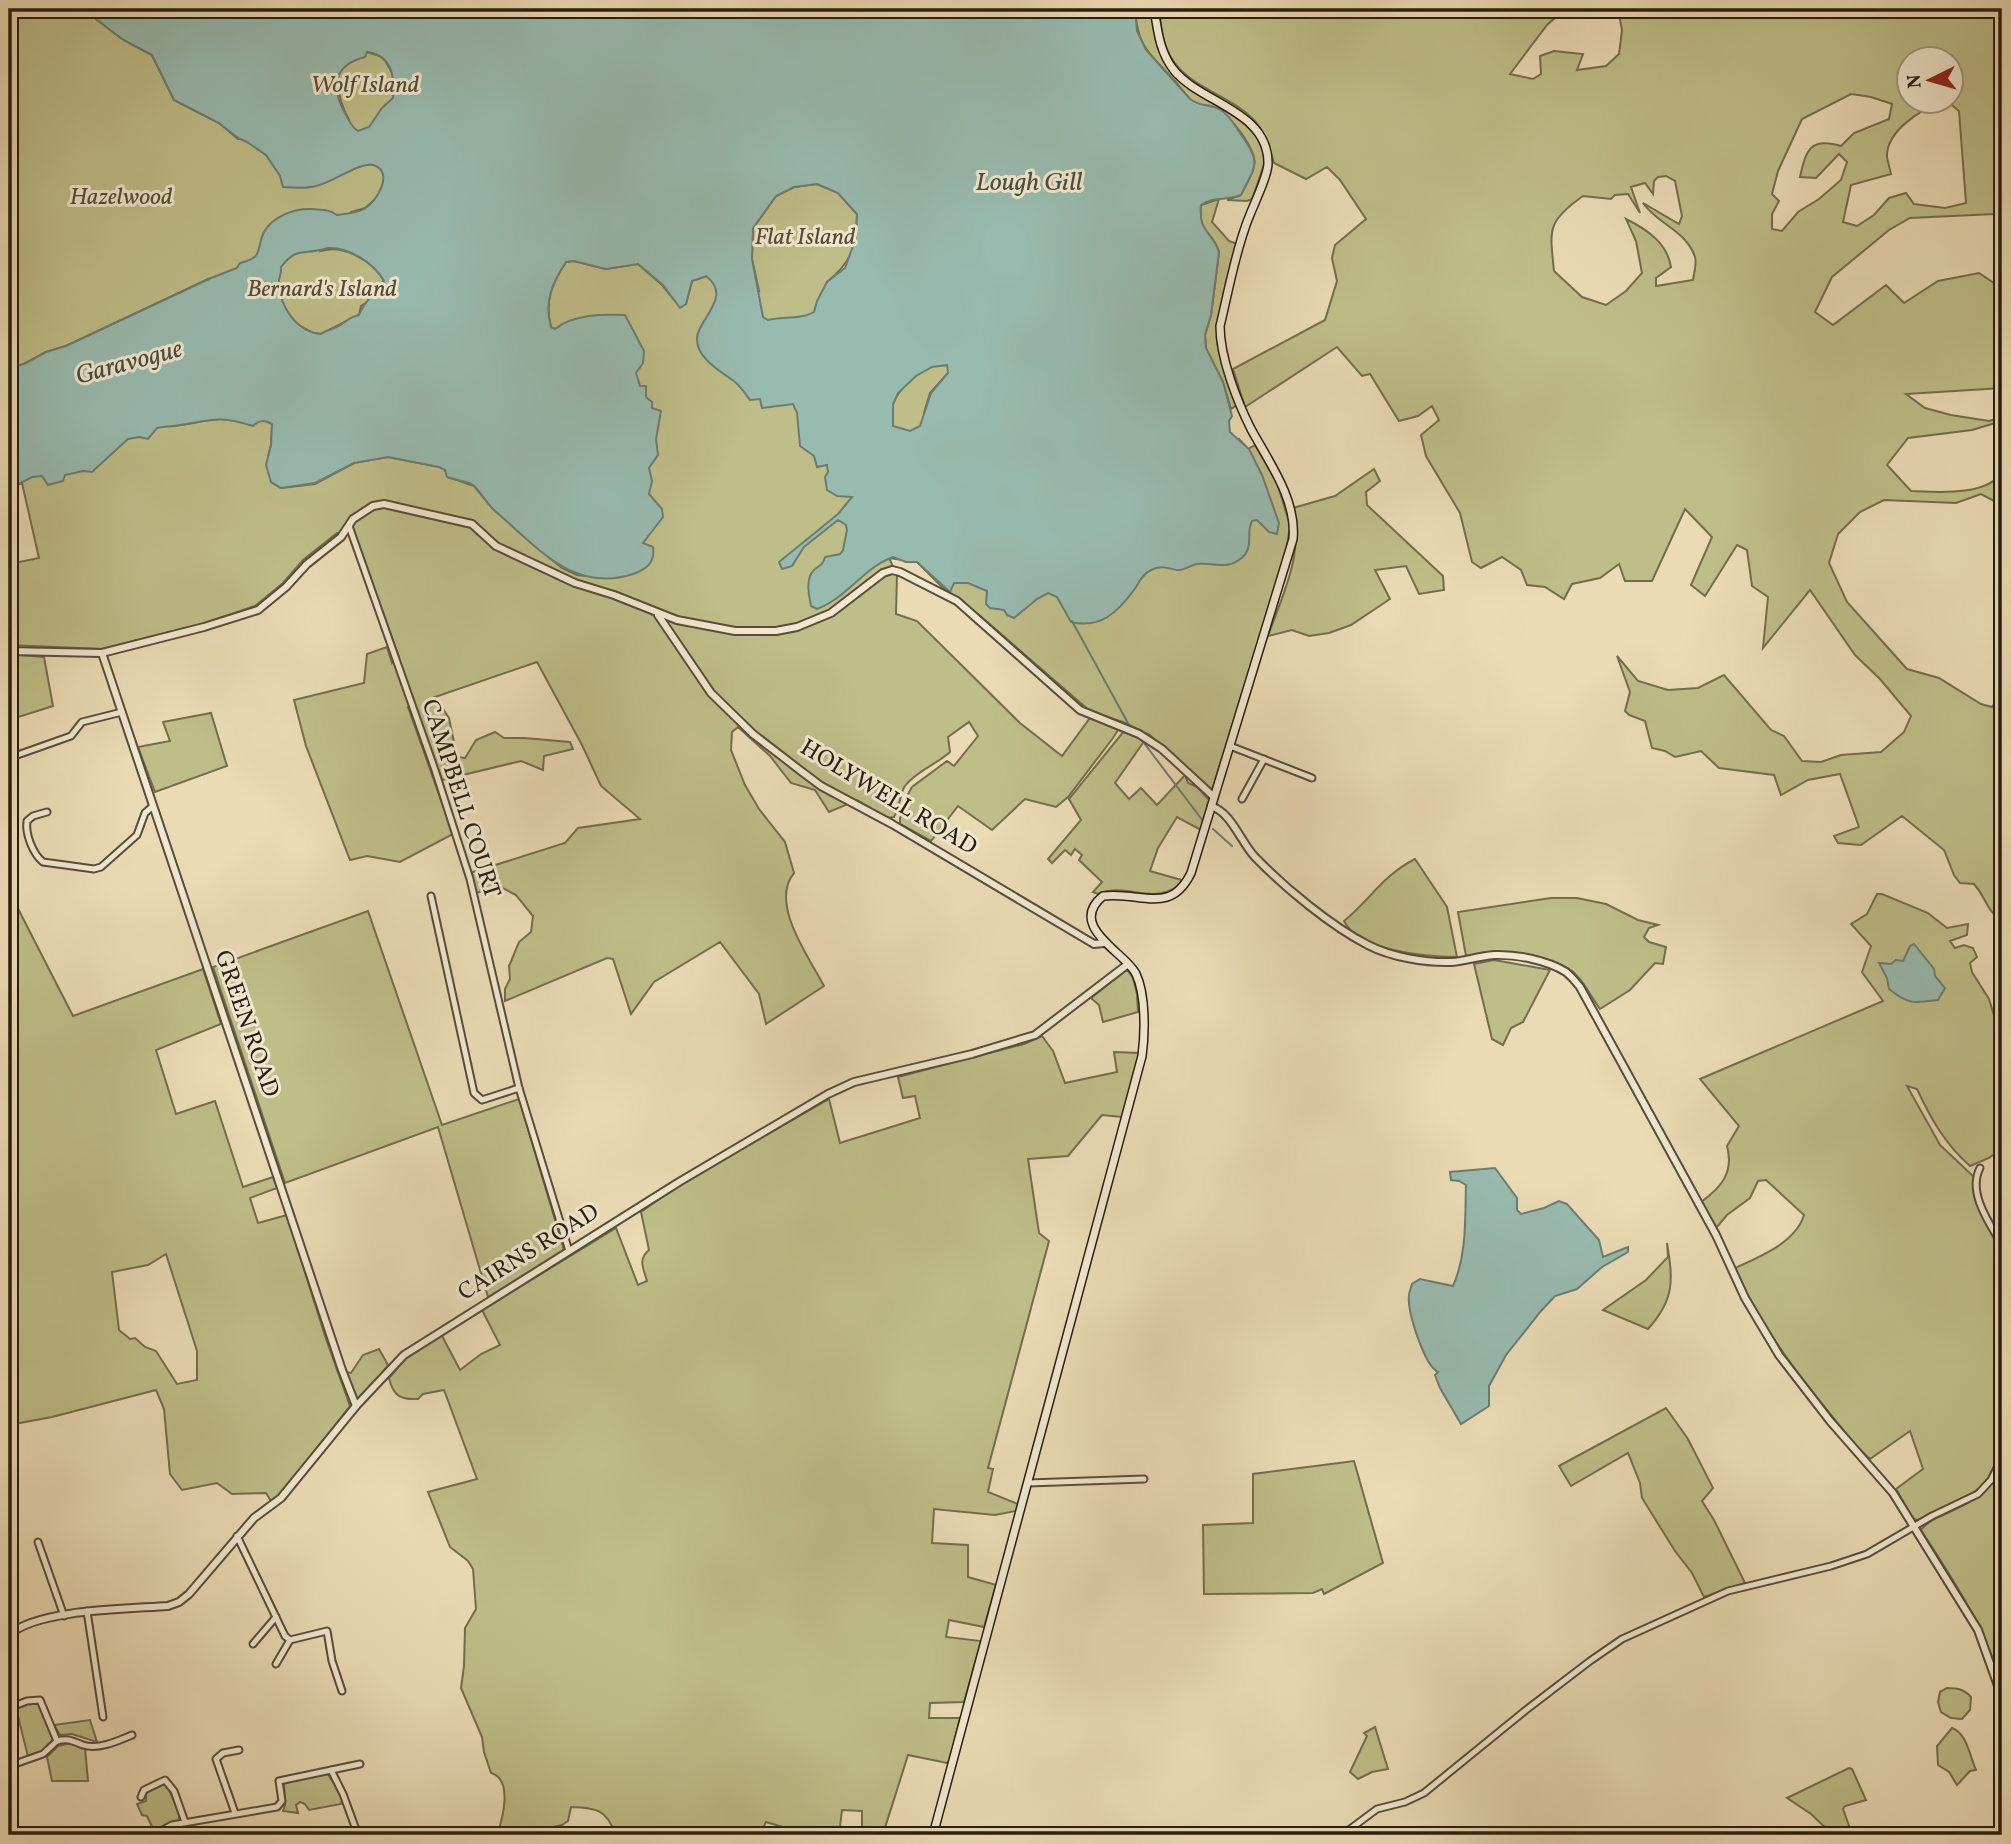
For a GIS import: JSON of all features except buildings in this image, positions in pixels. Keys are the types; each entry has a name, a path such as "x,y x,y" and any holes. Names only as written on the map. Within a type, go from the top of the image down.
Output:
{"main road":[{"path":"933,1835 1086,1258 1143,1056 1144,1023 1136,975 1128,964 1104,943 1093,920 1093,908 1096,901 1103,896 1152,899 1177,894 1184,887 1191,873 1289,554 1294,526 1281,484 1244,414 1220,341 1220,326 1243,231 1266,174 1268,161 1264,146 1252,125 1175,71 1160,48 1154,9"},
{"path":"1995,1835 2002,1833"}],"street":[{"path":"9,651 102,653 258,610 286,587 307,564 341,537 363,512 384,504 472,524 496,546 536,566 677,620 734,631 776,631 797,627 831,613 883,573 892,570 900,572 957,601 1080,710 1139,734 1162,749 1214,797"},
{"name":"CAMPBELL COURT","path":"349,526 435,770 470,879 519,1088 569,1251"},
{"name":"HOLYWELL ROAD","path":"657,613 711,693 728,711 817,783 892,824 1094,944 1104,943"},
{"name":"GREEN ROAD","path":"102,653 356,1406"},
{"path":"9,758 71,736 82,722 122,712"},
{"path":"1230,746 1312,778"},
{"path":"1242,799 1264,760"},
{"path":"47,812 27,821 26,827 38,859 94,869 108,862 137,835 145,813 153,806"},
{"path":"1211,806 1226,814 1255,857 1283,883 1346,933 1367,945 1433,961 1452,962 1496,955 1510,956 1541,962 1567,972 1588,998 1625,1071 1716,1235 1745,1298 1779,1355 1830,1421 1893,1493 1978,1630 2002,1697"},
{"path":"431,896 474,1093 482,1100 519,1088"},
{"name":"CAIRNS ROAD","path":"9,1635 26,1625 64,1615 168,1606 179,1602 190,1594 254,1518 281,1498 356,1406 404,1355 679,1182 853,1082 972,1054 1035,1035 1128,964"},
{"path":"1980,1168 1977,1177 1980,1203 2002,1245"},
{"path":"2002,1397 1999,1412 2002,1430"},
{"path":"1342,1835 1377,1809 1405,1802 1424,1793 1526,1710 1622,1639 1728,1591 1823,1569 1861,1557 1914,1526 1966,1501 1985,1488 1998,1466 2002,1449"},
{"path":"1028,1483 1144,1479"},
{"path":"237,1536 285,1636 290,1640"},
{"path":"38,1542 64,1615"},
{"path":"88,1611 103,1717"},
{"path":"253,1644 276,1617"},
{"path":"276,1664 290,1640 327,1631 332,1661 342,1691"},
{"path":"9,1708 27,1701 40,1700 57,1741"},
{"path":"9,1766 43,1754 57,1741 67,1738 95,1746 132,1735"},
{"path":"235,1813 216,1759 223,1753 239,1750"},
{"path":"153,1835 172,1825 185,1822 277,1807 282,1801 279,1781 360,1764"},
{"path":"331,1770 358,1835"},
{"path":"141,1797 144,1790 165,1780 174,1791 185,1822"}],"green space":[{"name":"Hazelwood","path":"9,9 83,9 122,39 152,55 174,100 219,123 238,139 349,120 339,93 339,74 343,66 367,52 383,57 394,76 389,167 379,196 365,208 351,212 321,251 339,250 357,256 372,266 384,280 369,301 361,306 359,315 321,334 313,333 210,278 66,346 9,368"},
{"path":"1135,9 1151,9 1158,49 1172,73 1238,116 1256,136 1265,162 1252,199 1227,200 1241,195 1253,170 1254,159 1247,142 1219,110 1193,102 1152,57 1139,34"},
{"path":"1159,9 1565,9 1547,25 1510,74 1533,79 1541,74 1540,56 1554,51 1583,54 1577,70 1606,66 1619,54 1622,30 1618,9 2002,9 2002,222 1995,214 1910,218 1889,230 1832,277 1815,312 1833,325 1886,285 1904,303 1938,281 1979,273 1994,283 2002,282 2002,388 1906,394 1925,408 1989,421 2002,417 2002,421 1972,430 1908,438 1887,465 1911,491 1947,492 1974,489 1986,485 2002,471 2002,500 1994,501 1981,494 1956,503 1884,500 1860,512 1838,534 1829,563 1847,602 1907,669 1939,678 1981,704 1992,707 2002,692 2002,921 1992,912 1974,884 1960,883 1944,850 1902,816 1861,845 1838,843 1834,836 1859,827 1840,774 1808,780 1781,795 1774,775 1719,768 1701,751 1675,757 1652,748 1645,721 1625,711 1630,692 1617,656 1638,681 1668,690 1698,688 1724,675 1771,730 1784,736 1802,761 1821,762 1841,755 1881,752 1904,732 1911,716 1880,679 1855,655 1810,590 1763,648 1768,597 1752,586 1747,550 1737,545 1705,596 1691,585 1712,537 1685,509 1652,581 1625,581 1619,564 1600,578 1572,584 1564,599 1545,587 1527,585 1521,570 1502,557 1481,568 1472,562 1460,513 1426,456 1421,435 1439,420 1432,406 1418,416 1399,421 1370,374 1362,376 1337,347 1245,407 1233,369 1325,320 1337,281 1332,258 1335,245 1366,219 1340,180 1327,167 1306,179 1274,163 1264,134 1253,119 1182,72 1173,61 1162,33","holes":["1896,46 1966,46 1966,116 1959,116 1966,203 1945,208 1914,204 1906,193 1889,198 1874,215 1857,226 1843,222 1851,185 1891,174 1888,147 1898,130 1915,116 1896,116","1851,94 1892,104 1889,119 1854,133 1841,146 1822,143 1811,148 1800,177 1816,178 1839,154 1847,162 1841,180 1819,199 1798,212 1782,231 1772,229 1772,214 1779,201 1772,194 1778,171 1802,119","1666,176 1675,181 1682,216 1679,224 1643,203 1691,248 1696,259 1693,280 1656,286 1656,278 1671,267 1669,258 1655,238 1626,219 1636,241 1642,273 1626,291 1606,305 1582,297 1554,271 1552,236 1557,220 1583,196 1611,199 1615,195 1628,194 1640,213 1631,187 1645,183 1653,194 1654,181 1658,177"]},
{"name":"Flat Island","path":"817,184 838,193 857,214 856,235 848,260 827,282 892,410 896,397 918,374 930,367 948,365 948,373 930,393 924,413 1217,461 1239,439 1248,449 1255,445 1277,483 1290,525 1286,553 1212,790 1191,775 1150,735 1123,722 1091,712 978,614 944,589 917,562 889,558 897,575 896,614 917,621 1020,723 1062,756 1090,718 1117,728 1113,738 1068,797 1056,807 1025,799 992,830 958,806 931,841 900,824 907,796 912,787 947,761 954,766 978,736 969,722 948,737 950,752 914,776 905,786 894,817 887,818 857,800 829,812 815,790 791,783 770,756 738,727 732,732 731,750 745,785 759,809 785,842 794,873 787,885 789,914 801,945 824,986 766,1024 759,994 720,942 654,982 631,1014 613,959 607,958 505,1001 505,989 510,979 509,966 519,942 531,932 533,916 516,895 499,886 476,893 470,873 565,843 578,828 640,819 601,786 537,662 435,697 449,718 457,757 465,758 476,740 495,732 504,738 570,742 573,749 544,756 543,770 521,761 442,780 415,704 408,707 453,834 400,862 367,856 350,860 306,746 294,700 364,683 367,654 387,647 392,663 399,657 354,533 337,533 303,560 283,583 255,606 202,624 101,649 9,645 9,564 39,558 22,483 9,489 9,448 214,419 266,421 272,424 268,457 271,482 281,488 315,484 354,463 388,457 440,467 448,477 474,486 493,509 562,568 585,576 587,547 548,309 553,285 561,270 566,262 574,261 606,269 638,264 662,285 674,300 686,304 692,281 707,276 759,291 752,259 753,228 776,196 794,187"},
{"path":"1219,199 1212,222 1229,241 1237,244 1218,325 1217,343 1238,404 1231,409 1223,382 1206,349 1205,335 1211,315 1219,252 1202,222 1201,205"},
{"path":"1374,469 1380,481 1366,492 1367,505 1443,576 1444,590 1419,594 1406,566 1375,570 1390,599 1351,625 1329,633 1309,636 1292,630 1268,636 1294,557 1296,525 1293,508 1335,496"},
{"path":"9,654 44,657 53,706 9,720"},
{"path":"211,713 227,766 155,792 138,747 170,741 163,722"},
{"path":"1124,731 1145,740 1115,783 1129,799 1141,788 1157,805 1185,775 1188,783 1197,787 1210,801 1201,830 1177,817 1158,848 1150,871 1185,881 1162,893 1120,890 1098,894 1093,892 1102,882 1079,860 1082,855 1075,849 1071,855 1065,850 1052,863 1048,859 1081,820 1069,799"},
{"path":"1415,859 1447,907 1457,957 1412,954 1378,946 1352,931 1344,921 1385,880"},
{"path":"9,891 73,1016 203,969 221,1024 156,1050 176,1114 215,1101 243,1187 273,1177 277,1188 250,1198 258,1223 287,1215 350,1406 279,1496 271,1501 266,1493 232,1494 217,1483 182,1490 170,1474 164,1409 156,1390 52,1417 9,1425","holes":["166,1254 197,1351 197,1380 177,1384 156,1351 145,1347 135,1338 130,1339 119,1330 112,1272 148,1265"]},
{"path":"1877,894 1928,913 1947,928 1968,924 1967,935 1950,941 1955,948 1964,945 1973,948 1977,957 1970,963 1972,972 1989,999 2002,1042 2002,1148 1989,1158 1970,1166 1939,1130 1917,1089 1907,1086 1940,1145 1975,1178 1978,1207 2002,1249 2002,1392 1998,1412 2002,1445 1999,1460 1984,1484 1972,1493 1918,1520 1913,1519 1896,1489 1923,1469 1910,1431 1870,1459 1859,1449 1807,1385 1775,1340 1735,1268 1776,1248 1800,1225 1804,1215 1766,1180 1758,1181 1750,1198 1727,1215 1716,1228 1701,1202 1715,1191 1724,1178 1729,1164 1727,1146 1739,1126 1700,1079 1883,1001 1862,972 1871,946 1851,924 1867,914"},
{"path":"1551,898 1577,898 1606,904 1638,920 1658,925 1649,928 1644,937 1649,942 1666,947 1663,964 1655,963 1630,990 1600,1009 1578,977 1557,963 1518,954 1466,956 1458,912"},
{"path":"368,911 442,1125 519,1099 564,1250 488,1297 438,1127 285,1183 213,967"},
{"path":"1494,960 1550,970 1523,1022 1511,1028 1503,1045 1492,1039 1474,964"},
{"path":"1125,971 1133,978 1138,1012 1103,1022 1099,1005 1091,998"},
{"path":"1042,1036 1053,1051 1065,1083 1117,1072 1114,1052 1140,1053 1122,1117 1102,1115 1068,1156 1028,1159 1039,1233 1049,1241 988,1468 993,1469 988,1492 1018,1504 1016,1511 995,1515 934,1509 932,1543 968,1545 968,1577 996,1585 984,1627 949,1620 946,1637 981,1641 964,1702 930,1703 929,1718 960,1718 950,1760 947,1763 908,1755 883,1834 865,1835 862,1833 862,1811 842,1810 839,1835 810,1835 766,1822 762,1830 750,1835 742,1828 728,1835 616,1835 600,1812 571,1807 568,1821 562,1825 518,1835 497,1835 504,1809 504,1791 498,1777 491,1773 482,1737 461,1688 465,1628 476,1609 473,1569 468,1561 450,1547 428,1492 477,1479 444,1390 423,1394 418,1399 407,1399 395,1393 389,1378 406,1358 441,1334 460,1370 481,1354 500,1345 482,1310 616,1228 638,1285 647,1281 642,1261 649,1250 641,1212 679,1185 829,1099 840,1143 920,1118 915,1096 903,1098 898,1077 1024,1044"},
{"path":"1667,1243 1671,1279 1670,1289 1663,1308 1648,1329 1603,1310 1646,1280 1668,1257"},
{"path":"379,1349 388,1365 356,1406 346,1372 351,1373 363,1355"},
{"path":"1666,1408 1688,1439 1713,1488 1702,1501 1745,1583 1704,1597 1692,1573 1642,1498 1640,1483 1628,1453 1571,1486 1559,1466"},
{"path":"1354,1461 1383,1563 1324,1594 1322,1589 1313,1593 1204,1594 1203,1525 1253,1523 1253,1474"},
{"path":"2002,1461 2002,1687 1978,1624 1921,1530 1932,1520 1980,1495 1992,1481"},
{"path":"1947,1688 1966,1692 1971,1697 1970,1710 1962,1719 1951,1718 1941,1712 1938,1702 1940,1692"},
{"path":"38,1702 53,1740 42,1752 28,1757 16,1708"},
{"path":"90,1720 97,1742 72,1734 60,1735 54,1725"},
{"path":"1375,1727 1388,1769 1372,1772 1358,1779 1350,1772 1367,1736 1364,1733"},
{"path":"1952,1728 1965,1740 1976,1770 1970,1771 1957,1785 1949,1772 1938,1765 1937,1746"},
{"path":"75,1742 85,1748 88,1781 52,1781 47,1757 58,1746"},
{"path":"1849,1768 1852,1769 1866,1800 1843,1809 1851,1831 1857,1830 1859,1835 1833,1835 1811,1814 1787,1798"},
{"path":"327,1773 343,1797 341,1804 309,1810 300,1802 296,1805 298,1813 283,1811 284,1783"},
{"path":"166,1783 180,1814 178,1821 154,1831 137,1804 146,1801 146,1793"}],"water":[{"name":"Lough Gill","path":"83,9 1135,9 1137,31 1146,50 1190,99 1217,108 1228,116 1248,145 1254,159 1253,171 1241,195 1210,200 1201,205 1202,221 1219,252 1211,315 1205,335 1206,348 1223,382 1232,416 1229,421 1230,432 1249,449 1262,475 1279,523 1277,534 1269,532 1257,520 1252,521 1249,546 1239,560 1228,565 1197,564 1180,570 1161,567 1151,570 1114,612 1091,623 1071,622 1057,597 1048,593 1014,618 1004,610 990,608 986,604 987,591 968,583 954,583 950,592 917,562 906,562 893,557 873,568 837,598 817,609 811,606 809,578 825,557 840,554 843,550 846,525 838,520 804,547 792,566 782,569 779,562 838,514 852,497 837,496 827,490 827,465 817,467 814,456 800,446 797,413 793,404 762,408 760,399 750,400 738,385 701,353 698,332 715,300 714,284 706,276 692,281 686,304 680,308 663,285 638,264 606,269 574,261 566,262 553,285 548,309 551,327 555,329 571,320 589,316 625,315 644,351 643,363 636,373 640,386 646,386 646,397 652,402 652,408 661,411 656,439 658,455 649,468 652,481 649,494 662,509 663,517 643,543 653,547 653,553 651,561 638,572 611,578 573,572 556,563 525,538 491,507 473,485 447,477 445,470 439,467 388,457 354,463 315,483 281,488 271,482 266,465 272,424 264,421 253,426 216,420 157,428 148,439 128,439 92,472 65,475 63,481 48,485 42,476 32,477 9,489 9,368 66,346 237,268 240,263 256,255 268,226 285,214 305,209 325,210 337,215 358,211 374,200 382,187 383,173 373,165 367,165 316,186 283,187 280,176 266,155 219,123 174,100 152,55 122,39","holes":["367,52 375,54 387,63 392,75 393,98 369,127 358,131 350,123 340,103 337,86 341,71 347,65 365,57","817,184 838,193 857,214 856,238 845,268 827,282 814,312 768,320 763,317 752,259 753,228 776,196 794,187","336,248 352,253 374,268 384,281 363,306 359,315 321,334 304,329 291,317 280,293 279,282 281,267 292,256","947,365 948,373 931,393 920,426 910,431 893,426 893,404 898,393 916,376 932,367"]},
{"path":"1914,944 1945,988 1938,1000 1912,1002 1889,989 1879,963 1903,961 1910,946"},
{"path":"1495,1168 1517,1198 1517,1210 1521,1214 1559,1201 1567,1204 1599,1240 1603,1257 1628,1247 1628,1252 1602,1267 1577,1289 1555,1296 1506,1355 1489,1386 1489,1406 1461,1424 1440,1388 1435,1375 1438,1372 1422,1349 1411,1313 1409,1294 1412,1284 1420,1279 1453,1286 1458,1274 1464,1236 1466,1185 1451,1180 1450,1172"}],"waterway":[{"path":"1072,621 1129,725"},
{"path":"1141,739 1203,821"},
{"path":"1213,829 1232,846"}],"park label":[{"name":"Wolf Island","path":"365,86"},
{"name":"Bernard's Island","path":"322,290"}],"water label":[{"name":"Garavogue","path":"129,363"}]}
